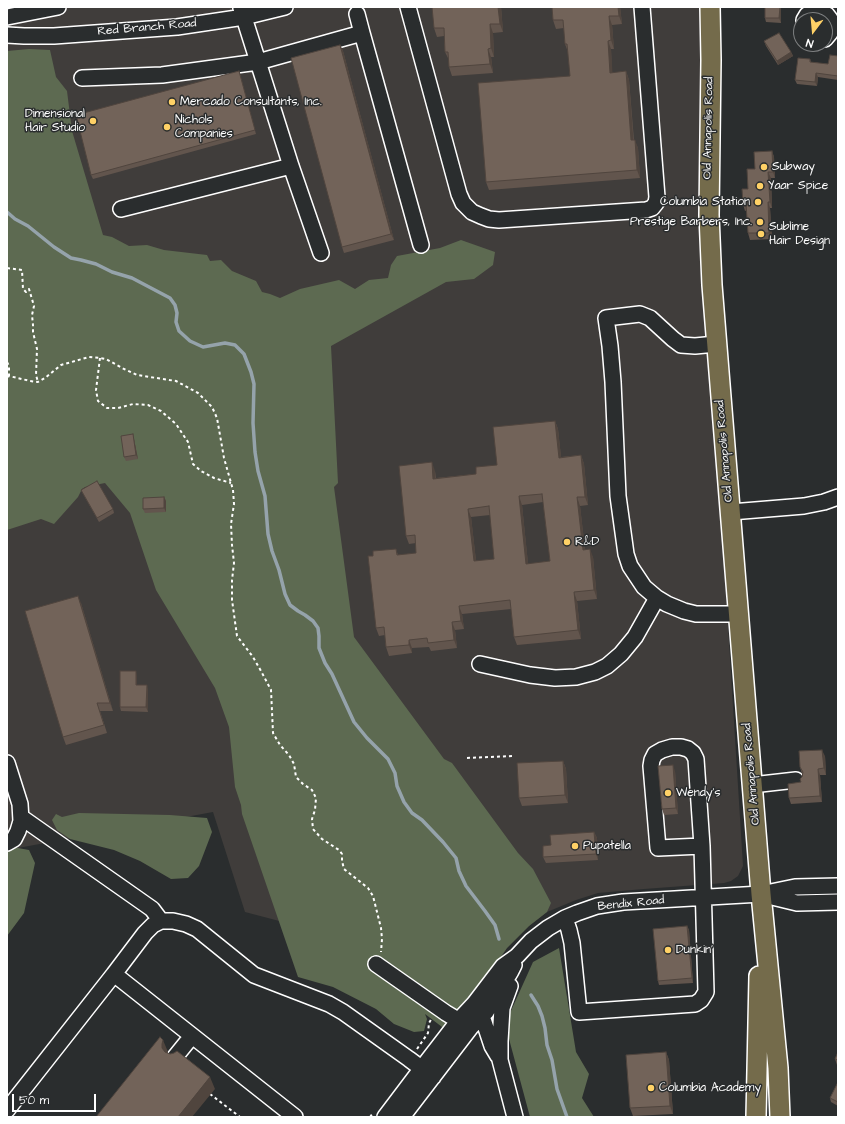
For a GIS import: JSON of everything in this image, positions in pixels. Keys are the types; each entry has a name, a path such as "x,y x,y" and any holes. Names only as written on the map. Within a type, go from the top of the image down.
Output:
{"main road":[{"name":"Old Annapolis Road","path":"710,7 709,215 716,344 731,512 761,894 778,1068 780,1117"},
{"name":"Old Annapolis Road","path":"756,1117 761,894"}],"street":[{"path":"7,17 58,7"},
{"name":"Red Branch Road","path":"7,35 54,36 177,28 242,12 285,7"},
{"path":"408,7 459,194 463,203 472,212 489,219 499,220 646,210 652,208 656,203 657,198 642,7"},
{"path":"356,10 421,245"},
{"path":"242,12 291,166 321,253"},
{"path":"812,12 822,12"},
{"path":"82,78 162,75 258,62 362,33"},
{"path":"121,210 291,166"},
{"path":"716,344 695,346 681,345 650,318 640,314 606,318 612,374 618,496 626,554 630,566 644,587 667,604 696,614 739,614"},
{"path":"731,512 804,506 824,502 838,497"},
{"path":"480,664 530,675 555,678 576,677 594,672 607,666 621,654 635,637 657,598"},
{"path":"565,918 572,943 579,1012 695,1004 701,1000 706,992 702,897 702,846 696,760 693,753 688,749 672,747 662,750 655,754 651,766 658,848 702,846"},
{"path":"7,762 20,804 21,817 18,831 14,839 7,843"},
{"path":"752,785 796,780"},
{"path":"21,817 152,909 161,921"},
{"path":"761,894 795,887 838,886"},
{"path":"761,894 797,903 838,902"},
{"name":"Bendix Road","path":"427,1072 478,1010 503,966 517,956 531,941 548,928 565,918 603,905 623,902 761,894"},
{"path":"7,1110 145,933 153,925 161,921 173,920 197,929 254,975 329,1004 343,1012 427,1072"},
{"path":"515,1117 500,1060 500,1041 502,1008 512,980 517,956"},
{"path":"376,964 446,1013 465,1024"},
{"path":"114,974 295,1117"},
{"path":"478,1010 492,1046 500,1060"},
{"path":"175,1057 192,1036"},
{"path":"386,1117 427,1072"},
{"path":"402,1117 427,1072"},
{"path":"7,1113 12,1117"}],"path":[{"path":"7,268 22,270 23,289 26,292 29,289 34,306 32,315 33,332 37,349 36,375 38,382"},
{"path":"7,362 9,366 8,376 38,382 61,365 90,357 106,359 137,375 176,381 198,393 212,407 217,418 224,458 233,490 234,504 232,545 234,563 232,600 237,636 253,657 270,690 273,733 294,764 296,777 312,790 316,798 315,810 312,819 313,829 322,839 339,850 342,854 344,869 368,888 373,896 381,928 382,939 381,952 376,964"},
{"path":"100,358 96,390 98,401 107,408 118,408 133,404 148,405 161,411 176,424 188,442 193,464 201,471 214,478 231,483"},
{"path":"467,758 513,756"},
{"path":"414,1053 428,1033 431,1019 435,1017"},
{"path":"210,1094 240,1117"}],"shaded area":[{"path":"7,7 702,7 701,101 704,286 724,562 743,866 738,876 731,881 724,883 598,893 547,912 529,926 507,948 468,1004 363,943 245,912 213,812 7,850"}],"green space":[{"path":"29,49 50,50 56,77 67,91 72,131 103,235 112,237 129,246 147,245 164,250 207,255 210,261 221,260 232,271 256,281 262,292 280,298 300,289 339,280 355,289 369,280 388,278 391,265 397,256 440,248 461,240 495,252 493,265 474,279 446,282 331,346 338,483 334,487 354,637 444,759 452,763 518,853 533,869 551,903 547,912 529,926 507,948 468,1004 446,1030 425,1014 427,1019 424,1031 414,1032 394,1024 376,1009 333,987 298,977 242,814 241,805 235,787 229,727 215,688 156,590 130,513 105,483 82,489 78,497 54,524 41,519 7,530 7,51"},
{"path":"79,813 170,815 207,818 212,832 199,866 188,878 171,879 140,861 114,850 70,839 57,830 52,820 56,814 62,817"},
{"path":"7,846 29,850 35,863 24,913 7,936"},
{"path":"559,948 576,1052 589,1074 582,1098 594,1117 530,1117 505,1024 533,962"}],"building":[{"path":"432,7 498,7 500,24 490,24 491,48 488,49 490,64 449,67 448,52 445,52 444,28 434,28"},
{"path":"552,7 618,7 619,16 609,16 611,40 608,41 610,73 626,71 631,140 635,140 637,170 486,182 478,83 570,76 563,20 553,20"},
{"path":"765,7 780,7 779,18 765,18"},
{"path":"779,33 791,52 777,61 764,41"},
{"path":"340,45 391,234 342,247 291,58"},
{"path":"830,55 838,56 838,76 816,73 815,82 795,80 798,58 810,59 810,62 828,64"},
{"name":"Nichols Companies","path":"239,71 255,130 91,175 76,115"},
{"name":"Columbia Station","path":"772,151 773,172 768,172 770,202 768,202 769,233 748,233 746,204 743,204 742,189 748,189 747,169 755,169 754,152"},
{"name":"R&D","path":"555,421 559,458 581,455 585,497 577,497 583,550 590,549 594,590 574,592 578,630 514,637 510,600 459,606 461,621 452,622 454,640 428,643 427,638 409,640 409,645 386,647 384,627 376,628 368,556 373,556 373,551 396,549 397,555 416,553 415,535 406,536 399,466 432,462 433,479 476,474 476,467 497,465 493,427","holes":["542,494 550,561 526,564 519,496","489,506 494,559 474,561 468,509"]},
{"path":"133,434 136,455 124,457 121,436"},
{"path":"97,481 113,509 97,518 81,490"},
{"path":"164,497 164,508 143,509 143,498"},
{"path":"78,596 110,703 97,703 104,725 63,737 25,611"},
{"path":"120,671 136,671 136,685 147,685 146,707 120,707"},
{"path":"822,750 824,768 818,769 820,796 789,798 788,784 801,782 800,779 803,772 800,767 799,751"},
{"path":"563,761 565,795 519,798 517,763"},
{"name":"Wendy's","path":"673,765 676,808 662,809 658,766"},
{"name":"Pupatella","path":"594,832 596,854 543,857 543,846 551,845 550,835"},
{"path":"687,926 692,978 658,981 653,929"},
{"path":"160,1037 163,1040 162,1048 165,1052 170,1054 177,1051 210,1077 178,1117 96,1117"},
{"name":"Columbia Academy","path":"666,1052 670,1106 630,1108 626,1055"},
{"path":"838,1052 838,1060 835,1059"},
{"path":"838,1082 838,1102 830,1098"}],"waterway":[{"path":"7,212 71,258 96,264 112,272 132,278 170,298 175,305 177,313 176,322 179,331 190,341 203,347 225,343 235,345 244,354 254,384 253,423 255,452 258,471 265,496 268,534 285,594 290,605 313,621 318,628 319,648 354,722 367,738 388,759 395,773 397,786 404,802 412,813 422,820 456,858 459,871 466,886 495,925 499,939"},
{"path":"531,995 542,1016 557,1089 567,1117"}],"place":[{"name":"Mercado Consultants, Inc.","path":"172,102"},
{"name":"Dimensional Hair Studio","path":"93,121"},
{"name":"Nichols Companies","path":"167,127"},
{"name":"Subway","path":"764,167"},
{"name":"Yaar Spice","path":"760,186"},
{"name":"Columbia Station","path":"758,202"},
{"name":"Prestige Barbers, Inc.","path":"760,222"},
{"name":"Sublime Hair Design","path":"761,234"},
{"name":"R&D","path":"567,542"},
{"name":"Wendy's","path":"668,793"},
{"name":"Pupatella","path":"575,846"},
{"name":"Dunkin'","path":"668,950"},
{"name":"Columbia Academy","path":"651,1088"}]}
